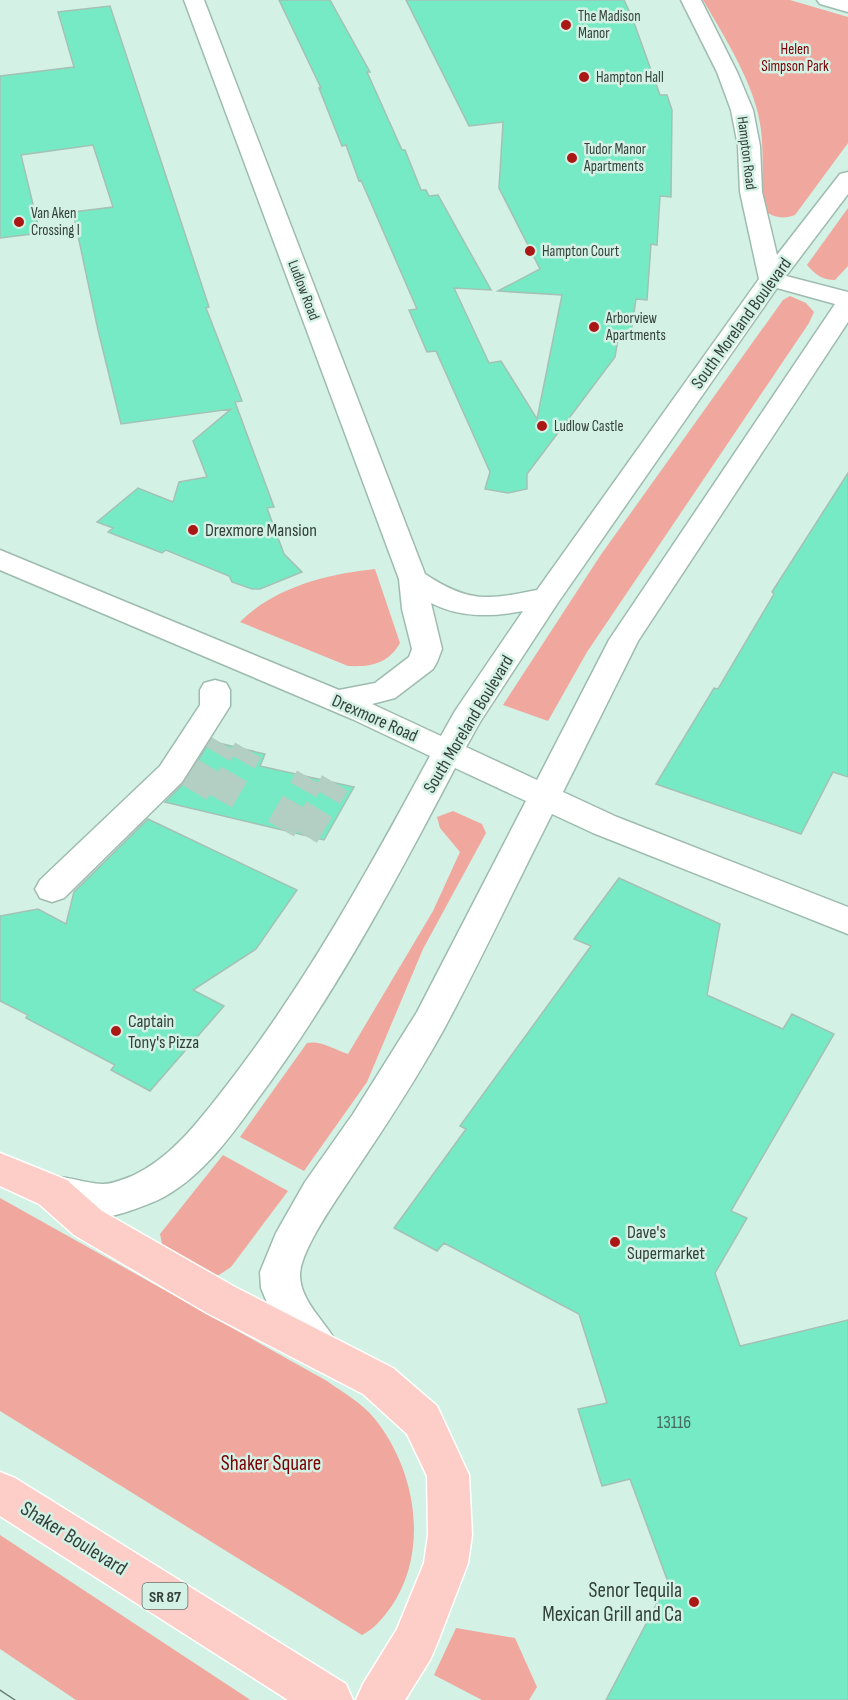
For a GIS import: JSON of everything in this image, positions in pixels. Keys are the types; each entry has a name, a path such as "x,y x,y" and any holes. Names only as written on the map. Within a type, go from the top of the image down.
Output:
{"main road":[{"path":"0,1169 53,1192 88,1223 261,1323 320,1349 378,1381 422,1420 448,1475 450,1535 446,1563 414,1644 379,1700"},
{"name":"Shaker Boulevard","path":"0,1492 330,1700"}],"street":[{"name":"Ludlow Road","path":"194,0 414,579 417,609 427,649 422,662 384,691 336,701"},
{"name":"Hampton Road","path":"691,0 727,72 742,110 749,146 751,192 771,279"},
{"path":"827,0 848,6"},
{"name":"South Moreland Boulevard","path":"53,1192 104,1201 145,1188 177,1167 209,1134 267,1060 303,1007 400,842 466,719 547,597 771,279 848,179"},
{"path":"320,1349 287,1305 281,1288 280,1272 290,1245 430,1021 624,640 848,302 771,279"},
{"name":"Drexmore Road","path":"0,559 336,701 605,825 848,921"},
{"path":"414,579 436,596 478,608 503,606 547,597"},
{"path":"52,889 171,774 215,706 215,690"}],"green space":[{"name":"Helen Simpson Park","path":"703,0 790,0 848,17 848,143 795,215 778,217 762,209 762,150 758,113 738,63"},
{"path":"848,208 848,266 835,280 823,278 807,265"},
{"path":"790,296 806,303 814,312 809,323 587,652 548,721 503,705 600,556 783,300"},
{"path":"375,569 400,643 390,656 378,663 348,666 240,622 254,610 285,591 339,574"},
{"path":"453,811 482,824 486,833 423,949 367,1082 304,1171 240,1137 307,1043 323,1044 348,1054 433,911 460,852 440,828 437,817"},
{"path":"223,1155 288,1191 231,1267 219,1275 202,1274 163,1249 160,1234"},
{"name":"Shaker Square","path":"0,1198 327,1381 358,1403 374,1418 400,1461 413,1511 414,1536 411,1561 403,1585 391,1607 366,1633 362,1635 0,1411"},
{"path":"0,1535 250,1700 76,1700 0,1649"},
{"path":"456,1628 515,1638 537,1687 529,1700 482,1700 434,1675"}],"building":[{"path":"279,0 330,0 370,72 367,72 402,150 405,150 421,190 426,190 429,196 438,195 491,290 454,288 489,363 501,361 537,419 562,295 498,291 540,269 499,188 503,122 469,126 406,0 624,0 660,95 667,95 672,110 671,197 660,196 657,245 651,244 647,300 636,299 630,340 618,339 615,357 527,474 527,489 508,493 485,489 490,472 436,351 427,352 409,310 417,309 361,180 359,181 346,145 342,146 319,88 321,88"},
{"path":"110,6 209,307 206,308 242,401 235,402 274,507 267,508 284,554 302,572 260,589 252,589 232,582 229,576 166,550 162,553 108,532 113,528 97,522 138,488 173,502 179,482 207,477 193,441 231,409 121,424 73,212 113,207 93,145 21,155 40,233 0,238 0,76 74,67 58,12"},
{"path":"848,473 848,777 833,772 801,834 656,784 714,688 718,689 774,594 772,592"},
{"path":"210,741 265,754 260,766 354,787 324,840 165,802 184,783"},
{"path":"148,819 297,890 256,949 193,990 224,1006 150,1091 111,1070 115,1065 26,1018 28,1015 0,1001 0,916 38,909 66,924 74,892"},
{"path":"619,878 720,924 707,995 783,1029 792,1014 834,1034 731,1211 747,1218 715,1273 740,1346 848,1320 848,1700 606,1700 668,1582 630,1479 602,1486 578,1409 607,1403 579,1314 444,1243 437,1251 394,1228 466,1129 460,1126 591,946 574,939"}],"tunnel":[{"path":"194,792 223,744"},
{"path":"219,800 248,750"},
{"path":"281,829 310,778"},
{"path":"304,835 335,783"}],"tram line":[{"path":"0,1690 15,1700"}],"place":[{"name":"The Madison Manor","path":"566,25"},
{"name":"Hampton Hall","path":"584,77"},
{"name":"Tudor Manor Apartments","path":"572,158"},
{"name":"Van Aken Crossing I","path":"19,222"},
{"name":"Hampton Court","path":"530,251"},
{"name":"Arborview Apartments","path":"594,327"},
{"name":"Ludlow Castle","path":"542,426"},
{"name":"Drexmore Mansion","path":"193,530"},
{"name":"Captain Tony's Pizza","path":"116,1031"},
{"name":"Dave's Supermarket","path":"615,1242"},
{"name":"Senor Tequila Mexican Grill and Ca","path":"694,1602"}]}
